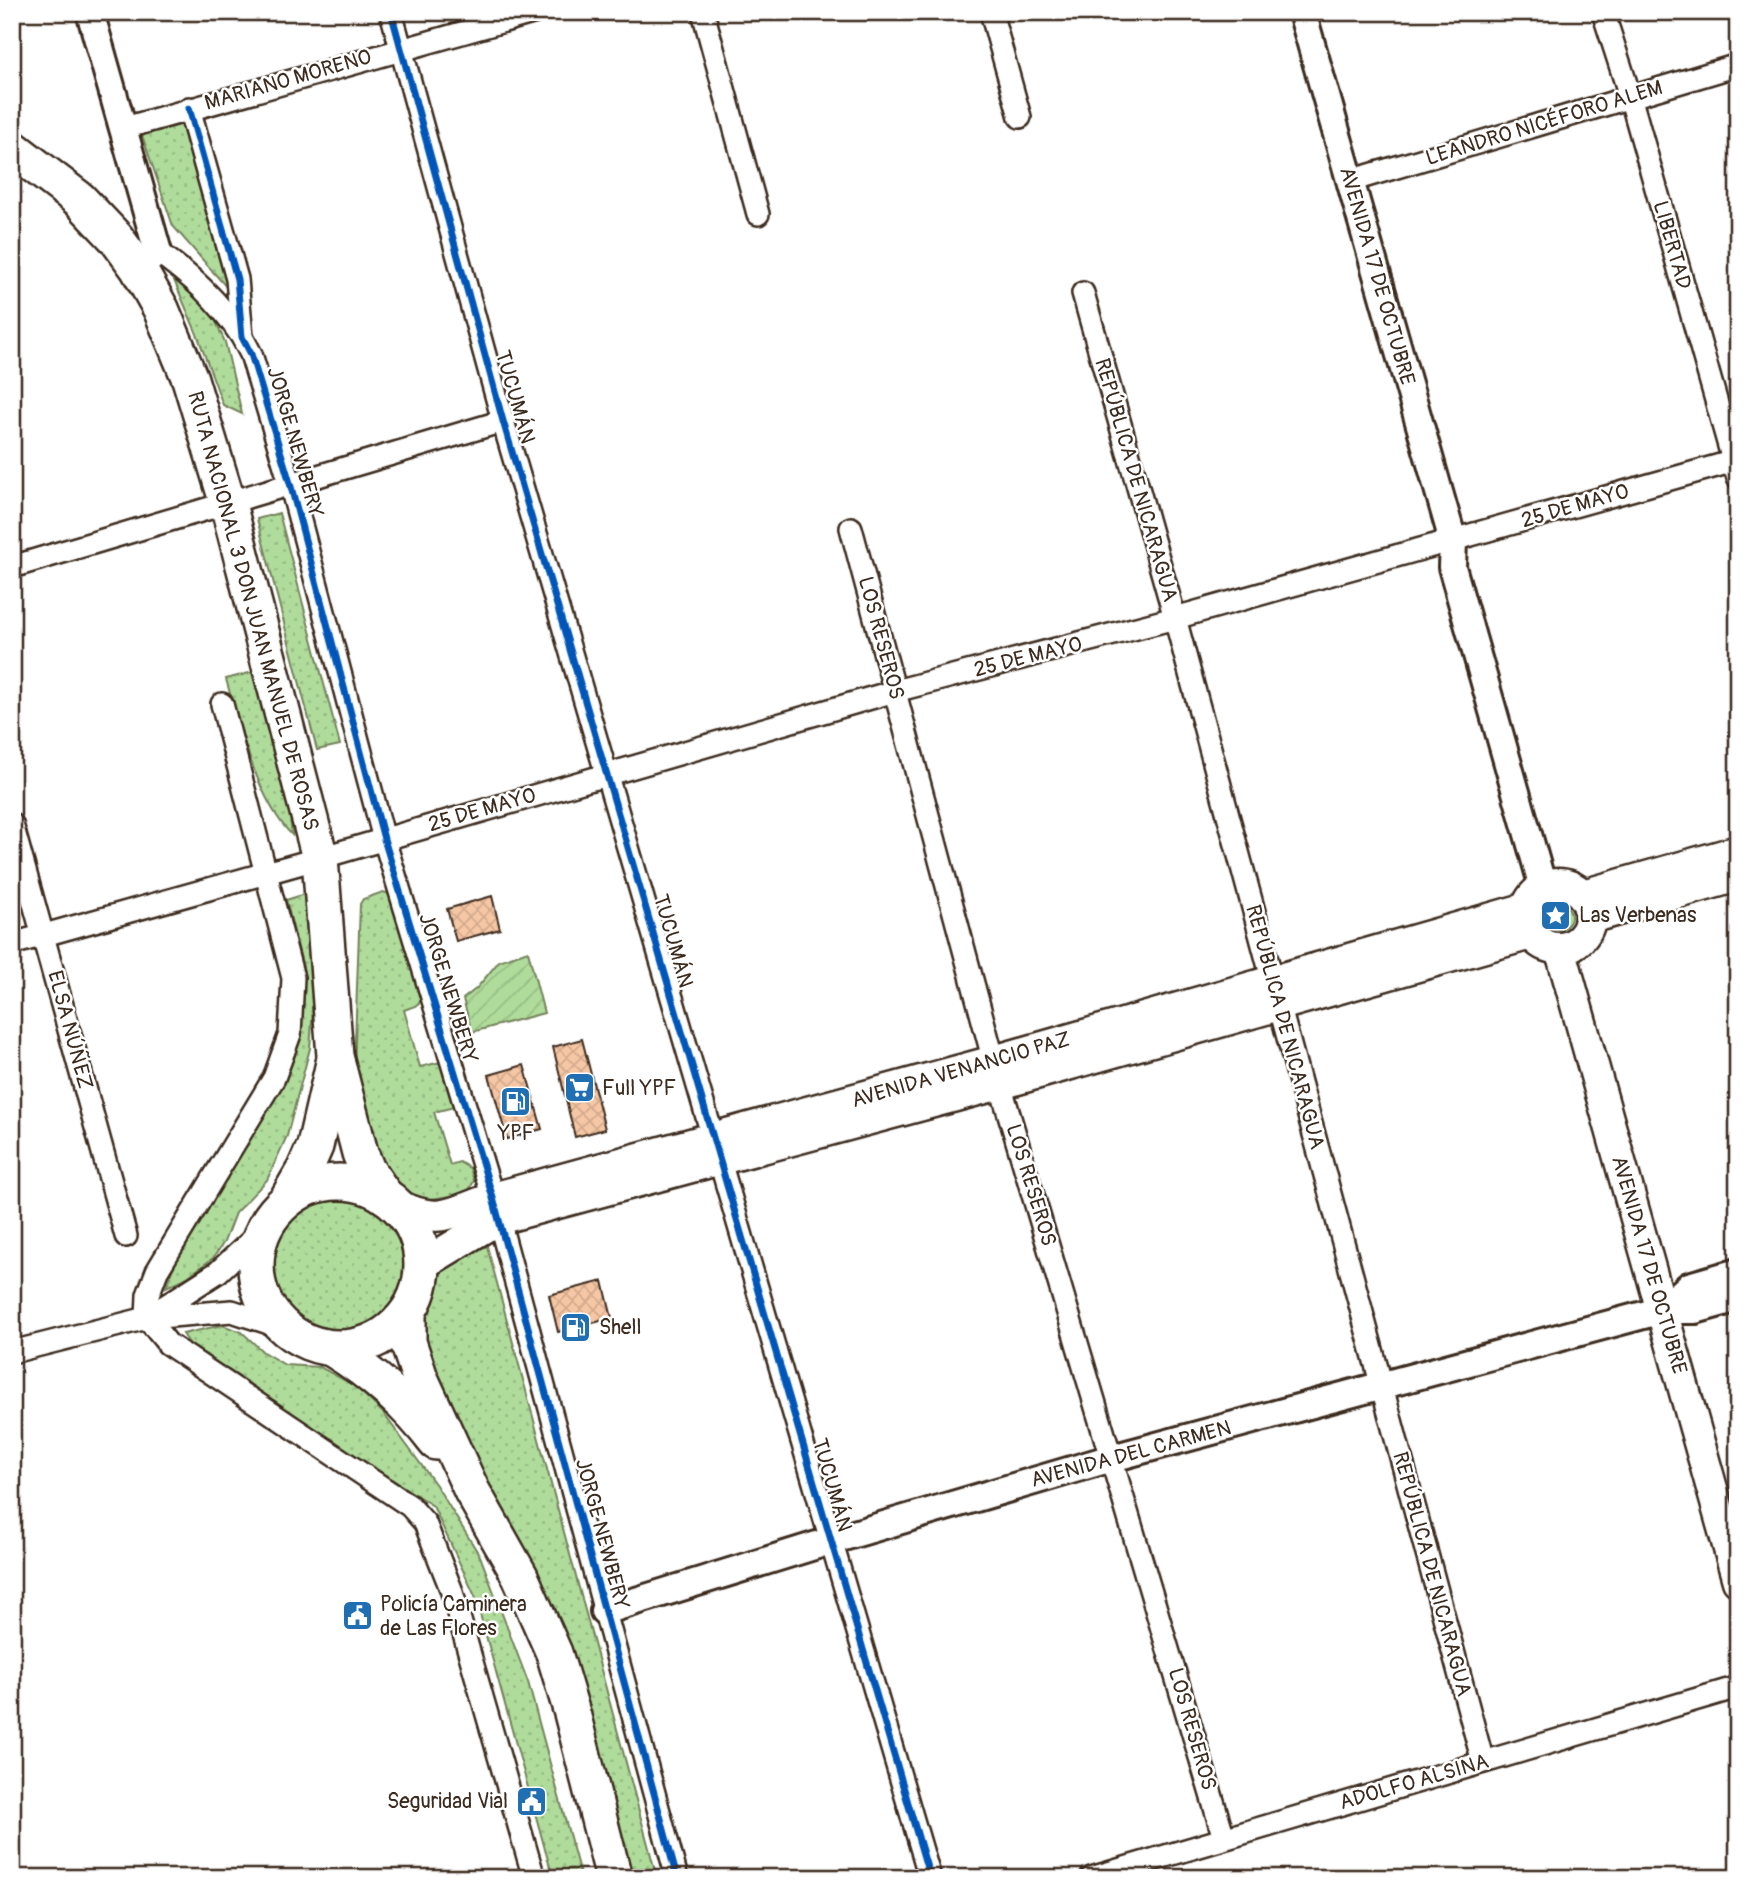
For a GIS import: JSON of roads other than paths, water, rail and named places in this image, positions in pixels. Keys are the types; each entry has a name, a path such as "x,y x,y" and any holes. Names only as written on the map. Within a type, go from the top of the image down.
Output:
{"highway":[{"name":"RUTA NACIONAL 3 DON JUAN MANUEL DE ROSAS","path":"12,148 55,180 148,260 161,309 198,404 228,505 320,858 335,1056 360,1153 367,1170 390,1200"},
{"name":"RUTA NACIONAL 3 DON JUAN MANUEL DE ROSAS","path":"287,1200 315,1146 335,1056"},
{"path":"335,1182 361,1185 390,1200 407,1216 421,1248 419,1290 408,1312 393,1328 375,1340 355,1347 333,1349 307,1343 284,1328 270,1312 260,1292 256,1270 257,1248 275,1213 287,1200 310,1187 335,1182"},
{"path":"408,1312 408,1342 420,1378 472,1491 520,1576 554,1653 614,1878"},
{"path":"333,1349 382,1383 419,1419 472,1491"}],"main road":[{"name":"AVENIDA VENANCIO PAZ","path":"1558,915 1738,851"},
{"name":"AVENIDA VENANCIO PAZ","path":"390,1200 418,1215 431,1217 496,1208 997,1072 1558,915 1738,876"},
{"name":"AVENIDA 17 DE OCTUBRE","path":"1558,915 1738,1523"},
{"name":"AVENIDA VENANCIO PAZ","path":"422,1265 496,1208"},
{"name":"AVENIDA 17 DE OCTUBRE","path":"1673,1306 1738,1581"}],"street":[{"path":"90,12 121,129 148,260 205,290 227,314 242,337"},
{"name":"TUCUMÁN","path":"391,12 503,421 930,1878"},
{"name":"MARIANO MORENO","path":"121,129 536,12"},
{"path":"703,12 758,214"},
{"path":"991,12 1020,117"},
{"name":"AVENIDA 17 DE OCTUBRE","path":"1302,12 1452,541 1468,563 1558,915"},
{"name":"LIBERTAD","path":"1604,12 1736,467"},
{"name":"LEANDRO NICÉFORO ALEM","path":"1350,181 1738,65"},
{"name":"JORGE NEWBERY","path":"189,108 237,279 242,337 251,354 290,483 384,839 496,1208 677,1878"},
{"name":"REPÚBLICA DE NICARAGUA","path":"1083,293 1175,618 1483,1762"},
{"path":"12,567 228,505 290,483 503,421"},
{"name":"25 DE MAYO","path":"12,944 320,858 895,691 1736,467"},
{"name":"LOS RESEROS","path":"852,528 997,1072 1224,1838"},
{"path":"222,704 293,978 290,1034 274,1078 157,1271 148,1296 147,1318 167,1344 410,1506 425,1523 451,1589 534,1878"},
{"name":"ELSA NÚÑEZ","path":"12,824 126,1236"},
{"path":"147,1318 218,1272 265,1228"},
{"name":"AVENIDA DEL CARMEN","path":"1673,1306 1689,1286 1738,1272"},
{"name":"AVENIDA DEL CARMEN","path":"604,1611 1112,1458 1673,1306 1695,1310 1738,1298"},
{"path":"12,1352 147,1318 232,1311 284,1328"},
{"name":"ADOLFO ALSINA","path":"1091,1878 1738,1687"}],"place":[{"name":"Las Verbenas","path":"1556,915"},
{"name":"Full YPF","path":"579,1088"},
{"name":"YPF","path":"516,1101"},
{"name":"Shell","path":"576,1327"},
{"name":"Policía Caminera de Las Flores","path":"357,1616"},
{"name":"Seguridad Vial","path":"531,1801"}]}
